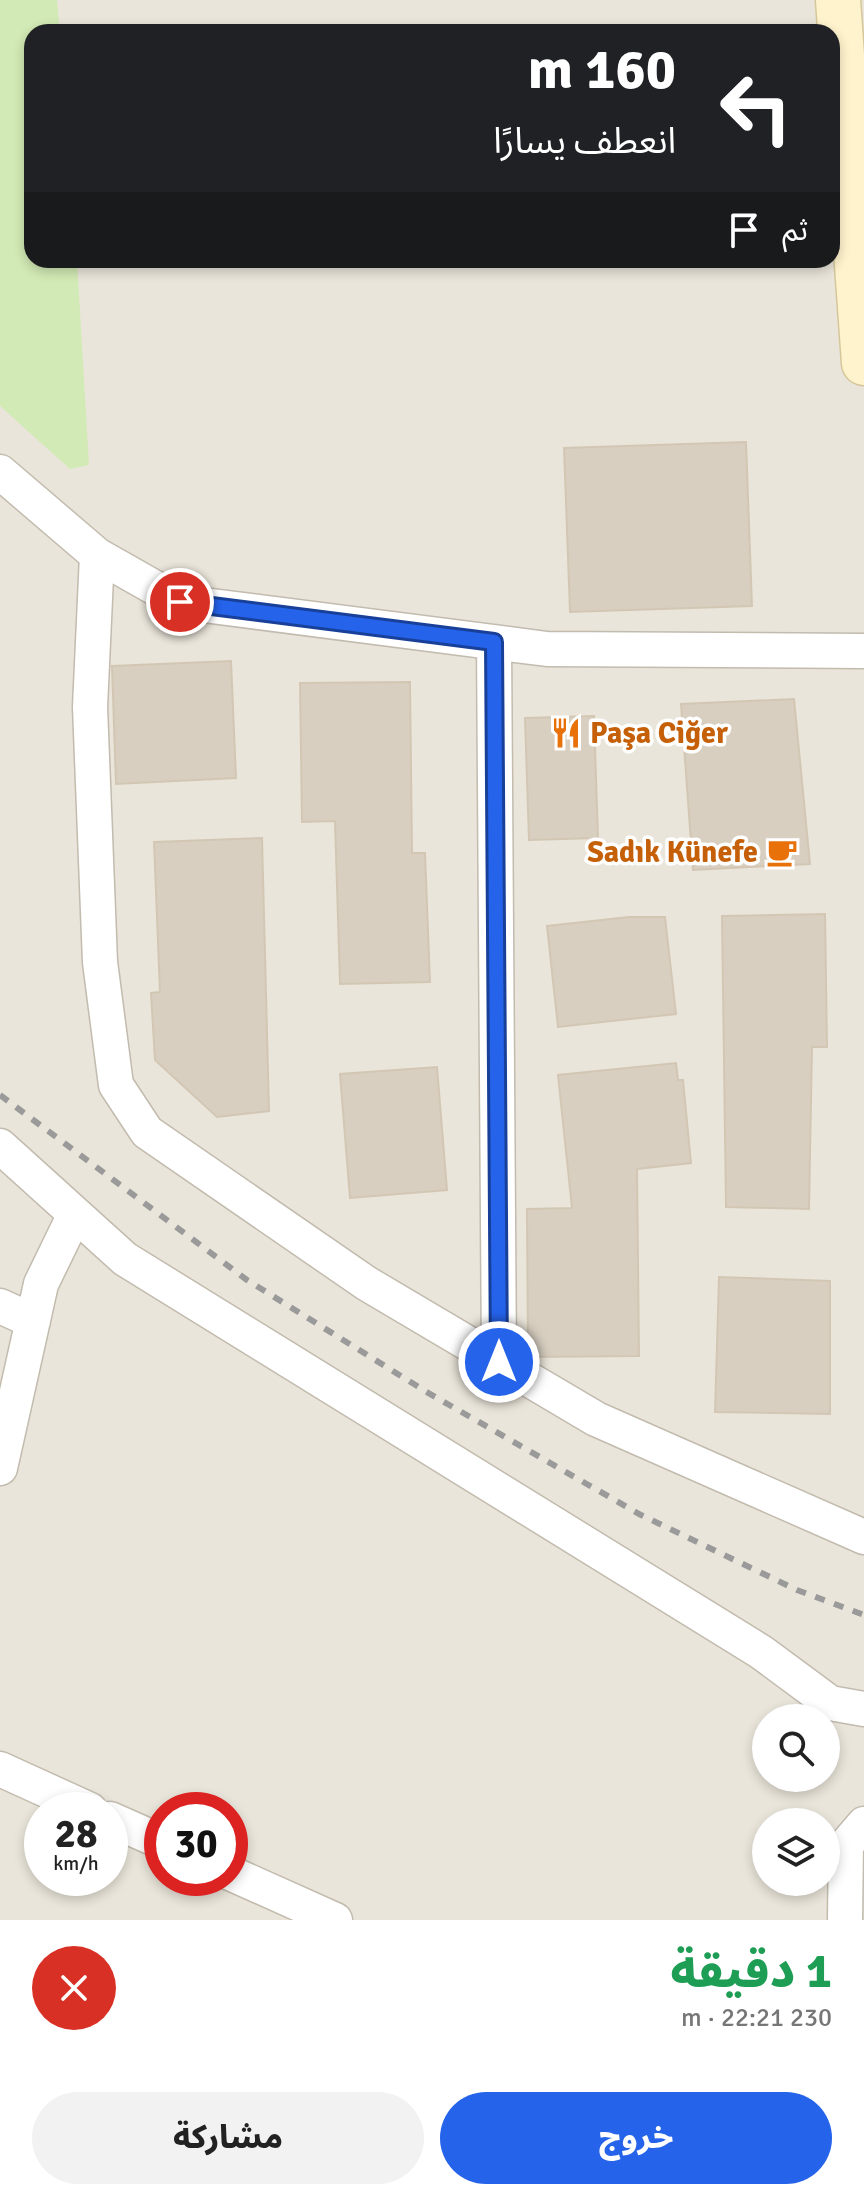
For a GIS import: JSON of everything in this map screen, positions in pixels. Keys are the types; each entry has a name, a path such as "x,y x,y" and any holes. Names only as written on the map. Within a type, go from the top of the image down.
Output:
{"main road":[{"path":"838,0 840,24"},
{"path":"840,28 864,363"}],"street":[{"path":"0,472 97,555 180,602 547,649 864,651"},
{"path":"97,555 90,707 100,962 116,1085 147,1132 366,1283 596,1419 864,1537"},
{"path":"494,642 499,1362"},
{"path":"0,1146 125,1259 761,1652 830,1703 864,1709"},
{"path":"0,1468 41,1284 75,1214"},
{"path":"0,1306 33,1321"},
{"path":"0,1769 50,1792"},
{"path":"845,1920 846,1845 864,1824"},
{"path":"248,1881 335,1920"}],"shaded area":[{"path":"0,0 864,0 864,1920 0,1920"}],"green space":[{"path":"0,0 57,0 59,24 24,24 24,268 77,268 89,465 70,469 0,406"}],"building":[{"path":"746,442 752,606 570,612 564,448"},
{"path":"231,661 236,778 116,784 112,666"},
{"path":"410,682 412,853 425,853 430,982 340,984 335,821 302,822 300,683"},
{"path":"794,699 810,864 693,870 681,704"},
{"path":"594,716 598,838 529,840 525,718"},
{"path":"262,838 269,1111 217,1117 155,1060 151,993 160,992 154,842"},
{"path":"825,914 827,1047 812,1047 809,1209 726,1207 722,916"},
{"path":"629,917 665,917 676,1014 558,1027 547,926"},
{"path":"676,1063 678,1080 683,1080 691,1163 637,1169 639,1356 528,1356 527,1209 572,1208 558,1075"},
{"path":"437,1067 447,1190 350,1198 340,1074"},
{"path":"719,1277 830,1281 830,1414 715,1412"}],"railway":[{"path":"0,1095 247,1280 425,1391 639,1514 797,1590 864,1615"}],"place":[{"name":"Paşa Ciğer","path":"566,733"},
{"name":"Sadık Künefe","path":"782,852"}],"route":[{"path":"180,602 494,642 499,1362"}]}
